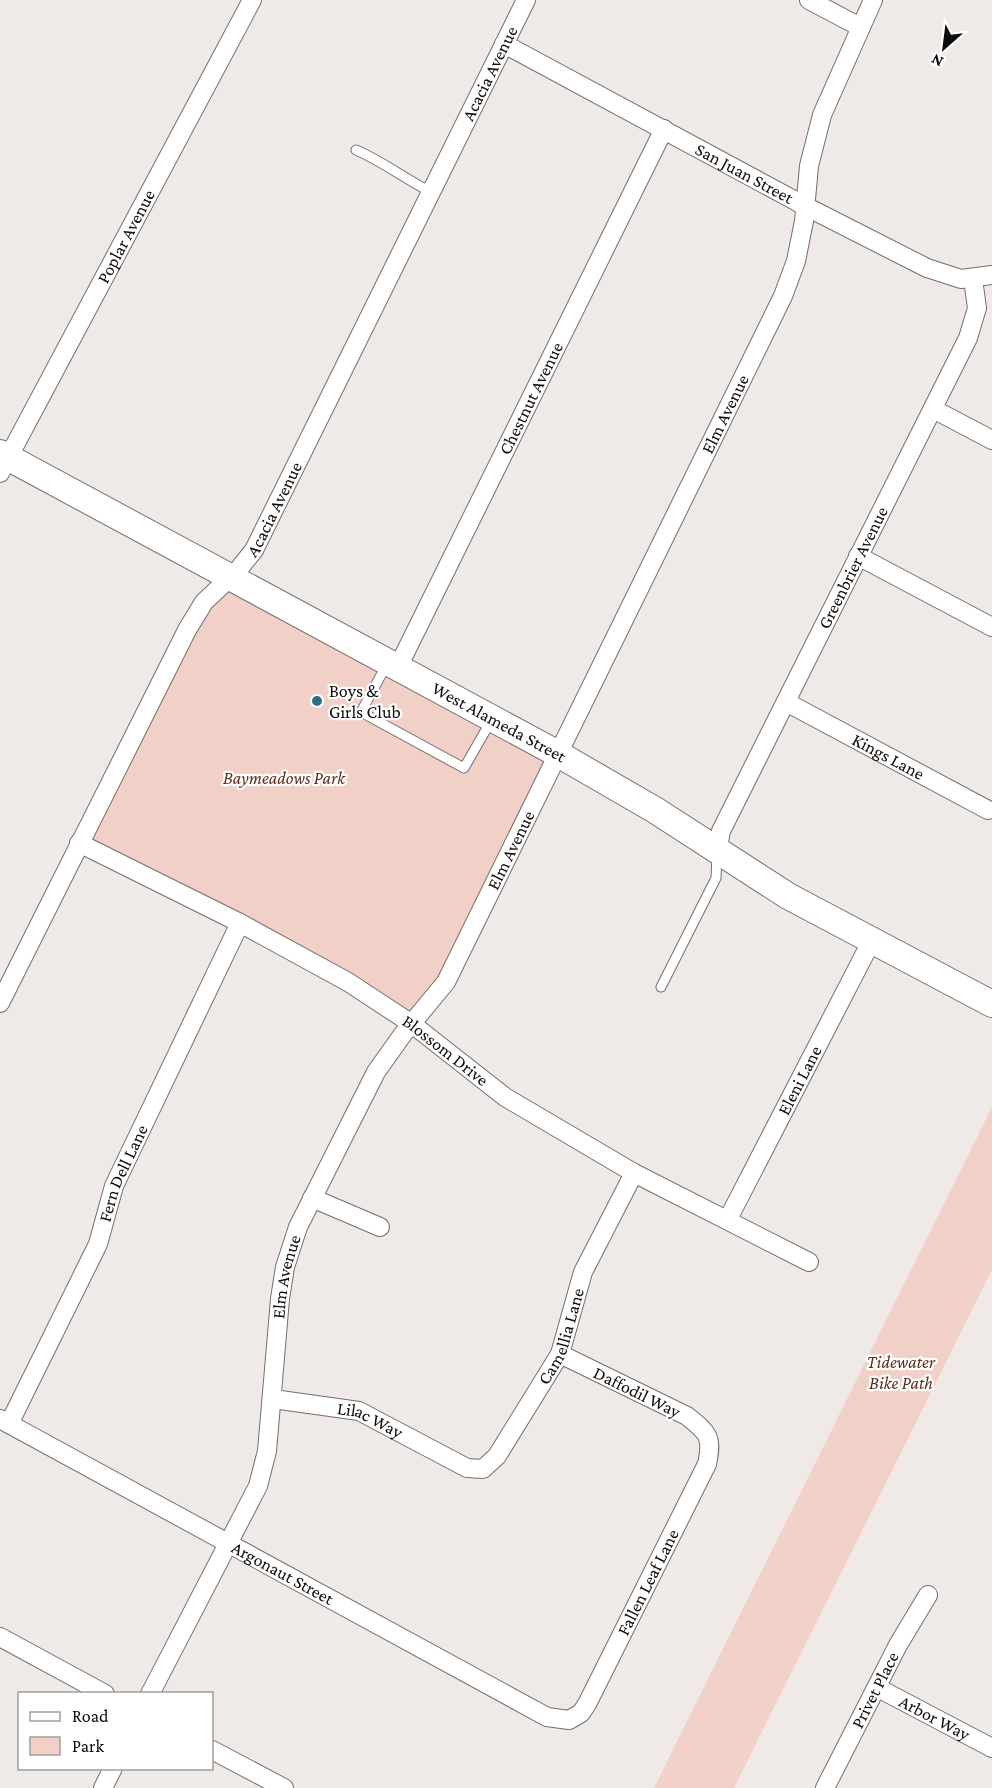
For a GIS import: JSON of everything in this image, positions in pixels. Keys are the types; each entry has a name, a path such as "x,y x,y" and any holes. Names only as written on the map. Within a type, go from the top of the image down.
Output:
{"street":[{"name":"Poplar Avenue","path":"3,462 252,0"},
{"name":"Acacia Avenue","path":"0,1003 187,630 204,602 254,550 526,0"},
{"path":"809,0 860,27"},
{"name":"Elm Avenue","path":"151,1692 258,1486 267,1451 280,1299 285,1268 298,1227 376,1072 446,982 783,296 796,261 809,166 822,115 873,0"},
{"name":"San Juan Street","path":"504,44 805,206 927,268 948,276 973,279 992,275"},
{"name":"Chestnut Avenue","path":"392,666 664,129"},
{"name":"Greenbrier Avenue","path":"717,852 721,831 975,321 973,279"},
{"path":"933,409 992,440"},
{"name":"West Alameda Street","path":"3,462 229,578 558,754 655,810 717,852 871,942 992,1004"},
{"path":"858,556 992,627"},
{"name":"Kings Lane","path":"786,702 988,810"},
{"name":"Blossom Drive","path":"79,843 240,923 348,982 412,1024 505,1097 634,1173 728,1219 808,1262"},
{"name":"Fern Dell Lane","path":"5,1422 98,1244 114,1186 240,923"},
{"name":"Eleni Lane","path":"728,1219 871,942"},
{"name":"Camellia Lane","path":"461,1465 467,1468 483,1469 490,1464 560,1354 583,1272 634,1173"},
{"path":"312,1198 380,1227"},
{"name":"Daffodil Way","path":"560,1354 687,1416 709,1437"},
{"name":"Lilac Way","path":"273,1399 359,1411 461,1465"},
{"name":"Argonaut Street","path":"5,1422 547,1717 569,1720"},
{"name":"Fallen Leaf Lane","path":"569,1720 581,1713 587,1704 707,1464 711,1446 709,1437"},
{"name":"Privet Place","path":"825,1788 898,1645 928,1595"},
{"path":"0,1637 101,1692"},
{"name":"Arbor Way","path":"878,1688 992,1748"},
{"path":"213,1751 284,1788"},
{"path":"103,1788 112,1770"}],"lane":[{"path":"356,150 375,158 400,176 431,192"},
{"path":"392,666 361,712 464,768 492,719"},
{"path":"661,987 716,878 717,852"}],"green space":[{"name":"Baymeadows Park","path":"229,578 558,754 446,982 412,1024 79,843 187,630"},
{"name":"Tidewater Bike Path","path":"992,1107 992,1270 734,1788 654,1788"}],"place":[{"name":"Boys & Girls Club","path":"317,701"}]}
